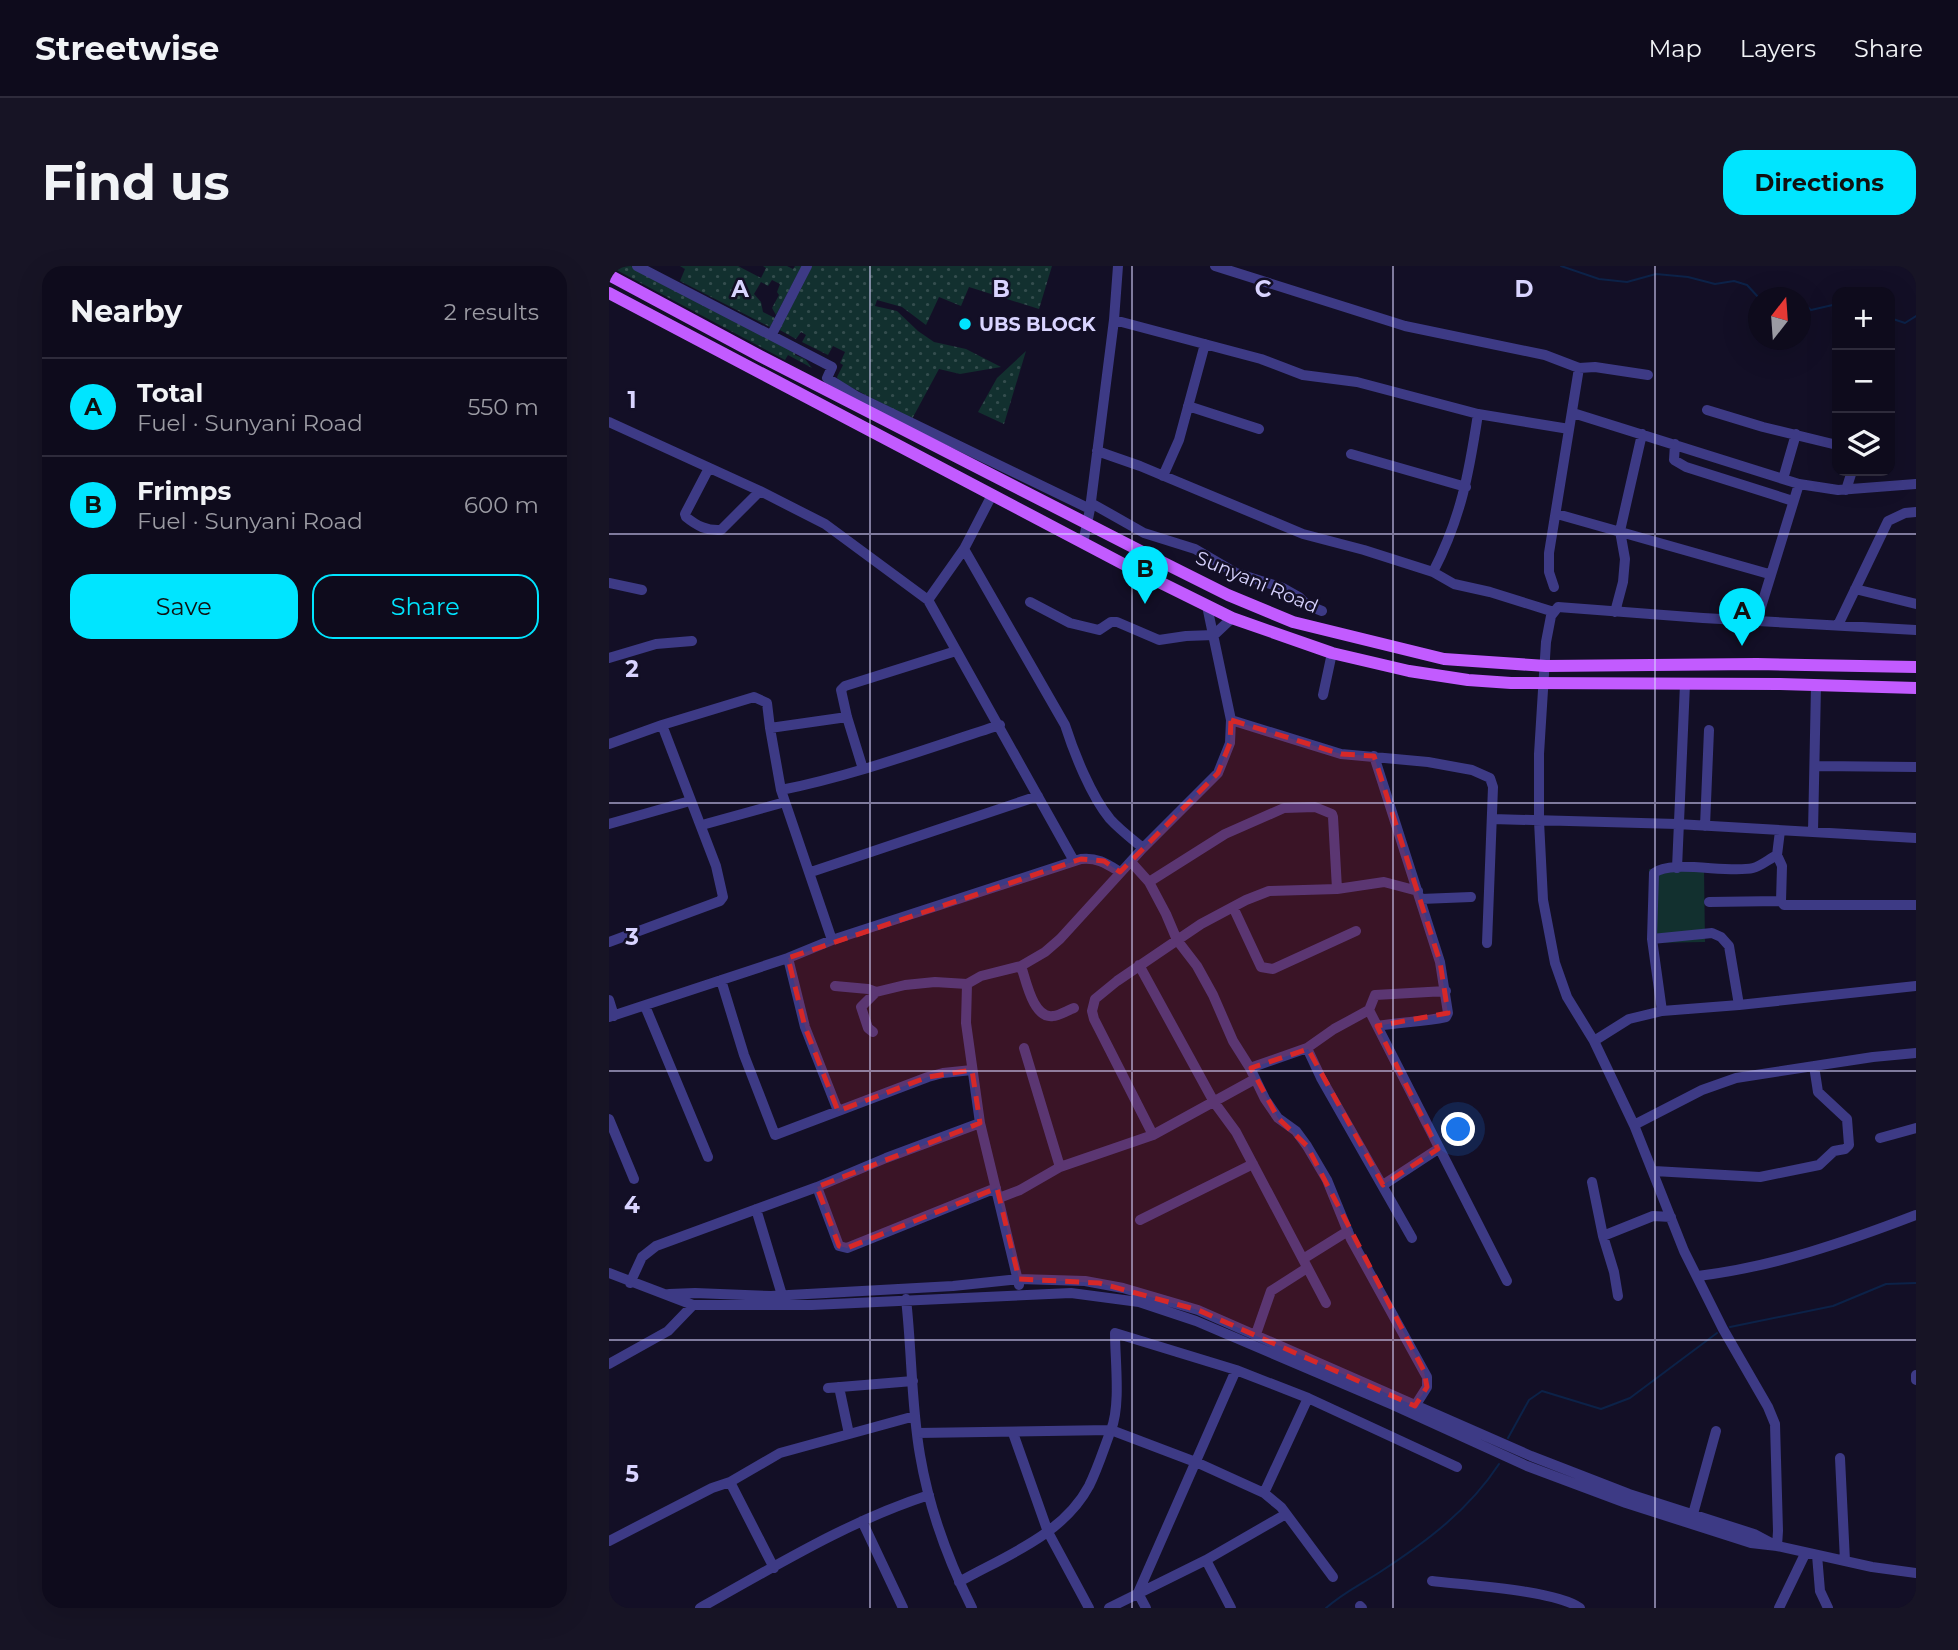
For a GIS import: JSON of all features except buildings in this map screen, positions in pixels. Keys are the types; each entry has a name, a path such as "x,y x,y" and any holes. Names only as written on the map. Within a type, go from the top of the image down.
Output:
{"main road":[{"name":"Sunyani Road","path":"609,275 760,356 1087,523 1229,595 1293,622 1444,659 1546,666 1757,664 1916,667"},
{"path":"609,293 1206,606 1231,618 1332,653 1409,671 1468,680 1544,685 1685,684 1916,688"}],"street":[{"path":"637,266 832,367 827,378 856,396 1144,533 1195,549 1236,573 1283,589 1299,597 1307,605 1322,611"},
{"path":"772,334 807,266"},
{"path":"1083,543 1114,320 1118,266"},
{"path":"1215,266 1405,326 1545,355 1579,368 1595,367 1649,375"},
{"path":"1114,320 1261,359 1303,375 1357,382 1478,414 1569,429"},
{"path":"1163,476 1179,440 1205,344"},
{"path":"1554,587 1549,572 1549,553 1579,368"},
{"path":"1188,406 1259,429"},
{"path":"1707,410 1832,444"},
{"path":"1573,413 1799,484 1846,490 1916,484"},
{"path":"1433,572 1467,487 1478,414"},
{"path":"609,422 825,524 928,600 1075,861"},
{"path":"1615,612 1623,582 1625,559 1620,531 1641,434"},
{"path":"1783,479 1796,435"},
{"path":"1675,444 1674,460 1686,467 1793,501"},
{"path":"1097,451 1303,534 1433,572 1454,584 1554,612"},
{"path":"1351,454 1467,487"},
{"path":"1713,475 1719,457"},
{"path":"709,468 685,514 700,527 711,531 722,530 760,491"},
{"path":"1846,490 1850,476"},
{"path":"1756,620 1799,484"},
{"path":"928,600 964,549 992,495"},
{"path":"1838,625 1888,521 1905,513 1916,512"},
{"path":"1557,514 1769,574"},
{"path":"964,549 1065,725 1069,740 1098,800 1109,818 1143,848"},
{"path":"609,583 642,590"},
{"path":"1855,589 1916,604"},
{"path":"1030,602 1070,623 1099,630 1111,622 1117,622 1159,640 1214,635 1231,618"},
{"path":"873,1032 868,1028 861,1007 876,992 935,982 967,984 981,976 1021,966 1045,952 1218,773 1230,743 1231,720 1206,606"},
{"path":"1777,1546 1779,1531 1775,1424 1684,1251 1634,1125 1594,1041 1567,997 1555,963 1543,900 1539,821 1539,754 1546,642 1554,612 1558,607 1916,630"},
{"path":"609,657 656,644 692,640"},
{"path":"863,769 846,717 841,690 845,686 956,651"},
{"path":"1323,695 1332,653"},
{"path":"1677,868 1685,684"},
{"path":"1814,832 1817,686"},
{"path":"609,744 754,697 767,702 781,789 832,940"},
{"path":"770,728 846,717"},
{"path":"1231,720 1341,754 1428,762 1485,774 1493,783 1487,943"},
{"path":"609,942 720,901 723,893 702,825 690,801 662,725"},
{"path":"781,789 820,782 1000,725"},
{"path":"1705,826 1709,730"},
{"path":"1374,756 1440,962 1448,1013 1446,1017 1425,1022 1409,1020 1377,1026"},
{"path":"1816,765 1916,767"},
{"path":"811,872 1038,796"},
{"path":"609,824 690,801"},
{"path":"702,825 785,802"},
{"path":"1149,883 1225,834 1263,816 1284,808 1315,807 1332,814 1333,817 1337,889"},
{"path":"1492,819 1677,824 1916,838"},
{"path":"1780,831 1777,855 1782,866 1781,901"},
{"path":"1662,1011 1651,939 1654,873 1659,869 1677,868 1752,868 1777,855"},
{"path":"609,1000 612,1017 788,958 832,940 1075,861 1090,858 1104,861 1120,872"},
{"path":"1131,862 1149,883 1167,914 1177,940 1197,966 1233,1041 1278,1118 1296,1131 1327,1180 1349,1231 1427,1377 1424,1393 1415,1406"},
{"path":"1153,1135 1092,1011 1095,999 1139,965 1233,907 1269,891 1337,889 1384,882 1420,895 1471,897"},
{"path":"1709,902 1781,901 1787,906 1916,905"},
{"path":"1233,907 1261,967 1273,969 1356,931"},
{"path":"1651,939 1712,933 1721,937 1729,946 1739,1005"},
{"path":"788,958 805,1027 838,1111"},
{"path":"1139,965 1214,1102 1236,1132 1326,1303"},
{"path":"1021,966 1037,1010 1043,1015 1052,1016 1075,1008"},
{"path":"721,980 744,1055 775,1135 943,1073 972,1070"},
{"path":"967,984 966,1023 980,1123 1019,1279 1018,1295"},
{"path":"835,986 876,992"},
{"path":"1594,1041 1629,1020 1662,1011 1916,986"},
{"path":"817,1187 839,1246 847,1248 998,1193 1020,1190 1060,1167 1153,1135 1214,1102 1253,1074 1307,1048 1369,1010 1374,995 1446,990"},
{"path":"645,1006 708,1157"},
{"path":"1369,1010 1507,1281"},
{"path":"1024,1048 1060,1167"},
{"path":"1307,1048 1321,1078 1412,1238"},
{"path":"1634,1125 1717,1083 1751,1074 1916,1053"},
{"path":"1654,1171 1760,1177 1819,1165 1834,1151 1845,1149 1849,1145 1847,1119 1818,1092 1814,1066"},
{"path":"609,1119 634,1179"},
{"path":"630,1283 642,1257 648,1251 980,1123"},
{"path":"1880,1138 1916,1128"},
{"path":"1383,1185 1439,1149"},
{"path":"1140,1220 1253,1164"},
{"path":"1592,1182 1618,1296"},
{"path":"756,1209 782,1295"},
{"path":"1698,1276 1746,1269 1868,1233 1916,1215"},
{"path":"1603,1236 1653,1216 1671,1217"},
{"path":"1257,1334 1275,1287 1349,1231"},
{"path":"609,1273 693,1306 812,1305 906,1299 1089,1294 1139,1302 1173,1313 1393,1405 1527,1466 1626,1503 1751,1543 1916,1573"},
{"path":"667,1294 782,1295 953,1286 1019,1279 1085,1281 1123,1288 1198,1310 1531,1456 1629,1494 1754,1534 1777,1546"},
{"path":"906,1299 915,1416 929,1495 959,1582 972,1608"},
{"path":"609,1364 667,1331 693,1306"},
{"path":"959,1582 1048,1532 1062,1521 1088,1487 1114,1422 1115,1333 1236,1370 1308,1398 1457,1467"},
{"path":"1138,1593 1198,1462 1236,1370"},
{"path":"849,1434 834,1388 913,1381"},
{"path":"1264,1493 1308,1398"},
{"path":"609,1541 712,1488 730,1482 781,1453 915,1416"},
{"path":"917,1433 1111,1430 1198,1462 1264,1493 1286,1514 1333,1577"},
{"path":"1693,1514 1716,1431"},
{"path":"1013,1433 1048,1532 1089,1608"},
{"path":"1840,1458 1845,1562"},
{"path":"730,1482 774,1568"},
{"path":"708,1606 862,1521 894,1506 929,1495"},
{"path":"1109,1608 1206,1560 1286,1514"},
{"path":"862,1521 903,1608"},
{"path":"1779,1608 1811,1555"},
{"path":"1811,1555 1820,1591 1828,1608"},
{"path":"1206,1560 1231,1608"},
{"path":"1432,1581 1528,1593 1570,1602 1580,1608"},
{"path":"1138,1593 1146,1608"}],"highlighted area":[{"path":"1231,720 1341,754 1374,756 1440,962 1448,1013 1377,1026 1438,1149 1383,1185 1308,1049 1251,1068 1278,1118 1307,1146 1424,1371 1427,1387 1415,1406 1198,1310 1099,1283 1019,1279 997,1188 847,1248 839,1246 817,1187 980,1123 972,1070 928,1077 838,1111 805,1027 788,958 1081,859 1104,861 1120,872 1218,773 1230,743"}],"green space":[{"path":"609,266 631,266 796,350 795,355 805,359 812,368 788,355 785,360"},
{"path":"680,266 738,266 761,278 766,268 763,266 787,266 793,269 795,266 802,266 776,315 772,308 779,295 777,292 780,284 772,280 768,286 761,282 754,294 761,302 763,312 775,318 770,327 680,281 685,269"},
{"path":"812,266 1052,266 1039,309 969,287 961,306 939,297 926,325 902,307 877,300 875,306 897,311 934,342 966,349 1001,367 960,374 939,369 912,419 839,381 837,377 845,352 833,346 828,355 802,342 806,335 801,332 796,339 778,329"},
{"path":"1026,351 1004,424 978,412 997,378"},
{"path":"1649,869 1704,870 1705,942 1649,943"}],"waterway":[{"path":"1561,266 1599,279 1627,282 1656,274 1688,277 1715,284 1734,281 1749,287"},
{"path":"1811,310 1832,305"},
{"path":"1895,320 1905,323 1916,316"},
{"path":"1730,1327 1833,1306 1886,1284 1916,1283"},
{"path":"1508,1438 1529,1400 1542,1391 1601,1409 1630,1398 1717,1333"},
{"path":"1326,1608 1414,1549 1445,1524 1474,1496 1499,1464"}],"place":[{"name":"UBS BLOCK","path":"965,324"},
{"name":"Frimps","path":"1145,604"},
{"name":"Total","path":"1742,646"}]}
